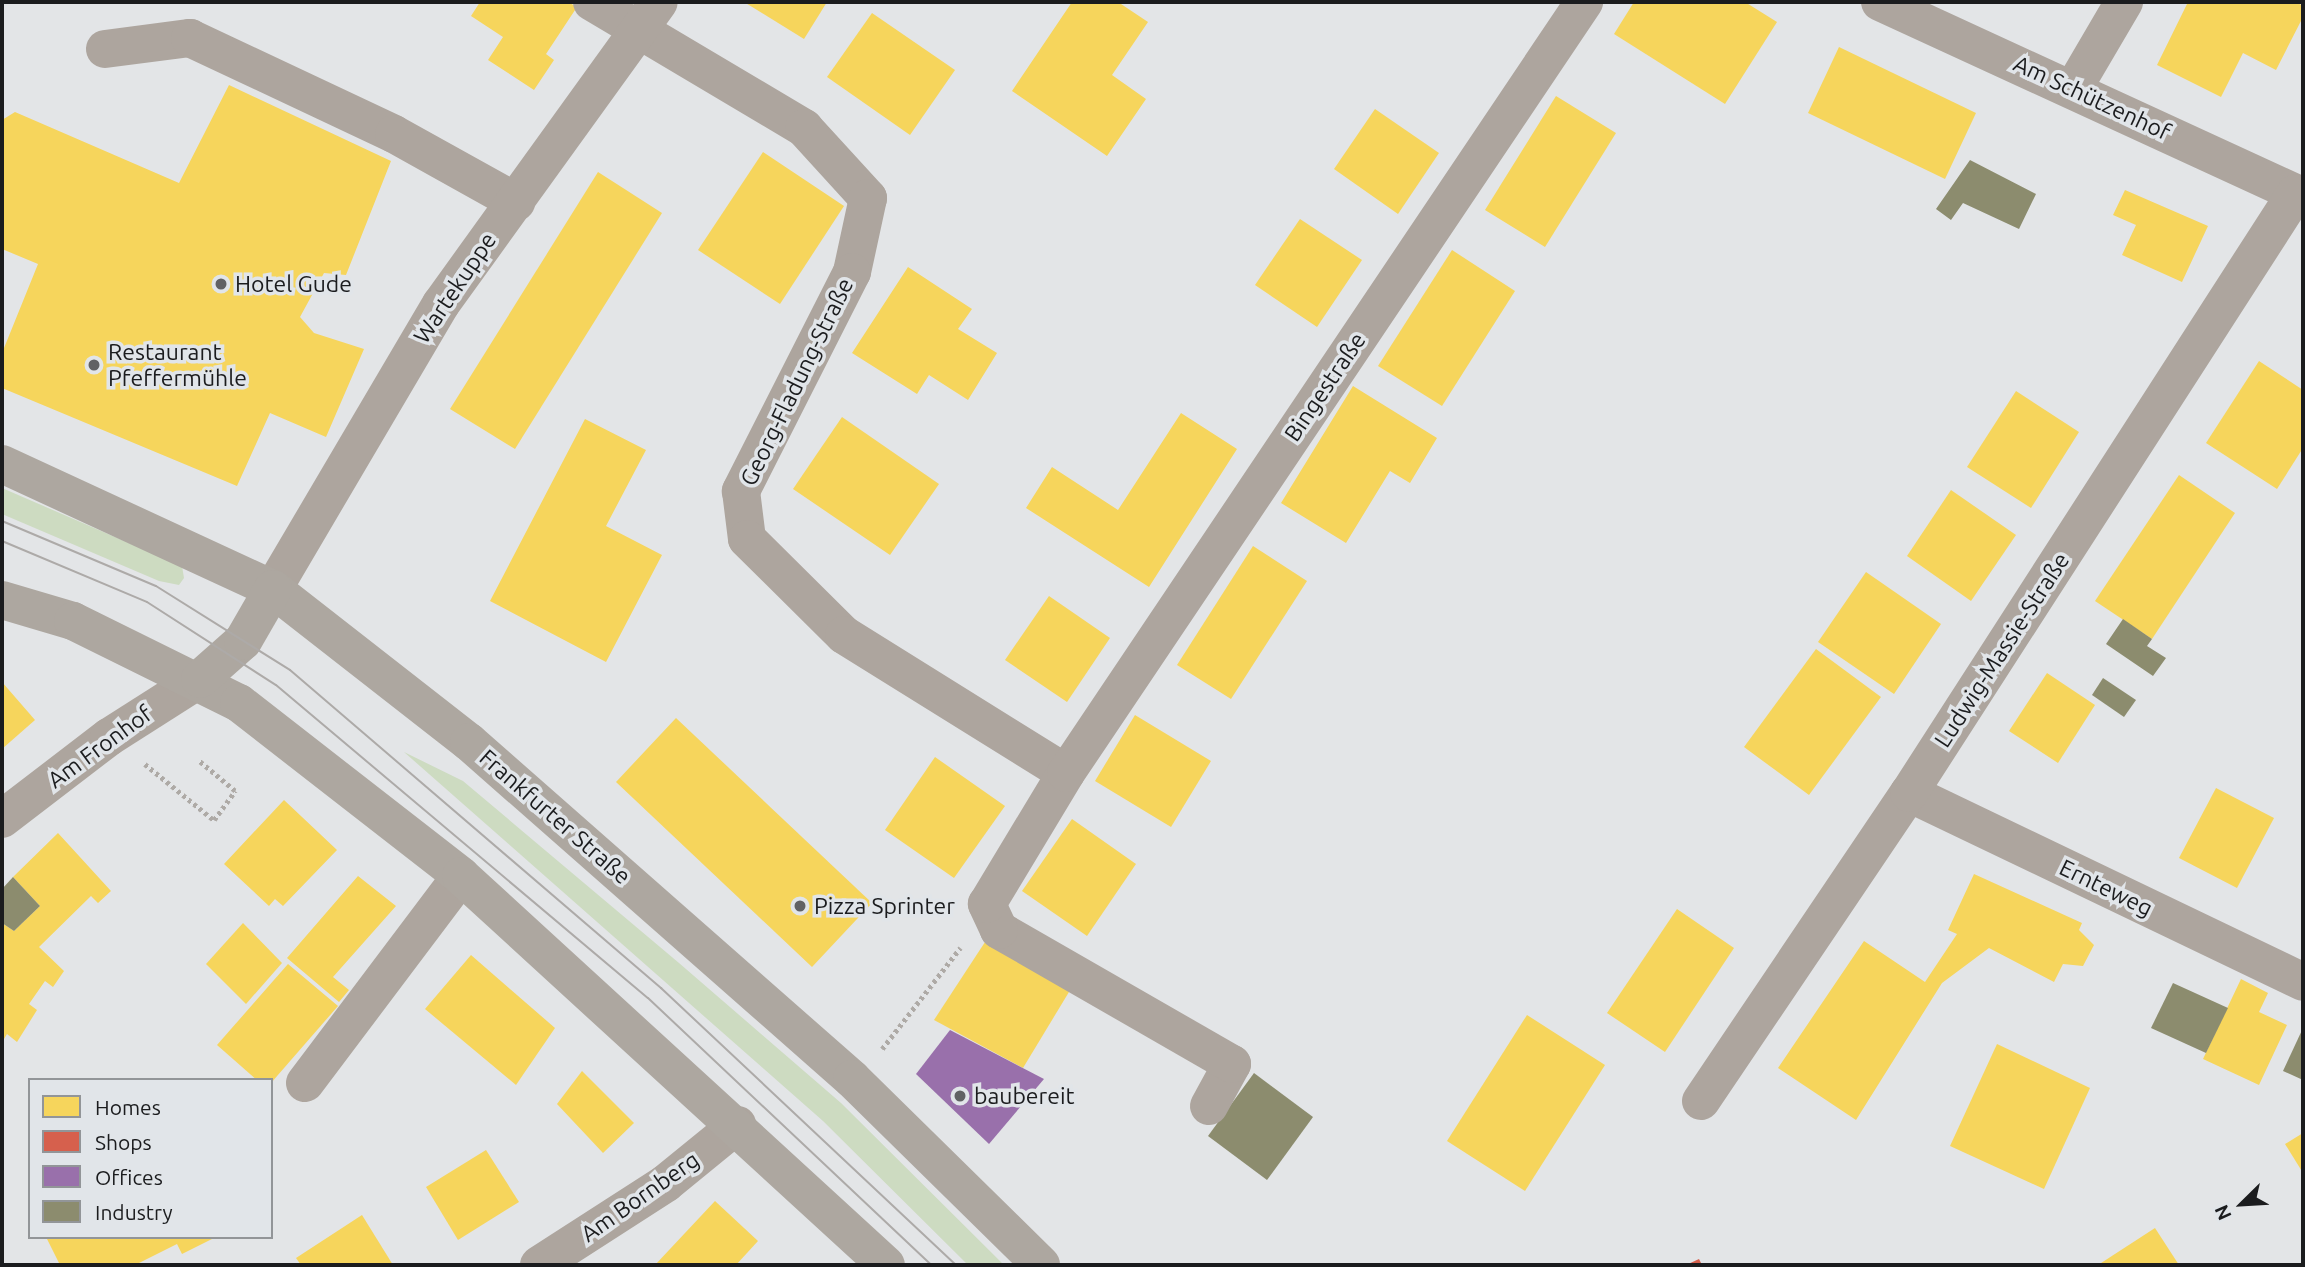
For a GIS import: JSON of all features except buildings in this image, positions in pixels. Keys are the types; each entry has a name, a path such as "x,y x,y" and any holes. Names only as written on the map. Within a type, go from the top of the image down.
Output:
{"main road":[{"name":"Frankfurter Straße","path":"2,464 273,589 480,751 852,1079 1041,1265"},
{"path":"200,679 243,640 273,589"},
{"path":"2,600 73,621 200,679 461,877 737,1125 886,1265"}],"street":[{"path":"592,2 650,16"},
{"name":"Bingestraße","path":"1209,1106 1232,1064 999,929 987,904 1066,773 1584,2"},
{"name":"Am Schützenhof","path":"1880,2 2299,195"},
{"path":"2073,89 2124,2"},
{"name":"Wartekuppe","path":"273,589 441,304 650,16"},
{"name":"Georg-Fladung-Straße","path":"650,16 804,128 867,198 852,272 741,491 747,538 844,635 1066,773"},
{"path":"105,49 190,38 394,134 516,202"},
{"name":"Ludwig-Massie-Straße","path":"1701,1101 1909,793 2299,195"},
{"name":"Am Fronhof","path":"2,819 109,737 200,679"},
{"name":"Ernteweg","path":"1909,793 2303,982"},
{"path":"305,1083 461,877"},
{"name":"Am Bornberg","path":"539,1265 666,1183 737,1125"}],"path":[{"path":"166,780 214,820 235,791 199,761"},
{"path":"890,1040 965,942"}],"green space":[{"path":"2,488 182,566 184,578 179,585 159,581 2,514"},
{"path":"404,752 463,781 679,963 841,1103 1004,1265 968,1265 823,1121"}],"tram line":[{"path":"2,521 156,586 290,670 661,988 956,1265"},
{"path":"2,541 147,602 276,685 648,998 931,1265"}],"place":[{"name":"Hotel Gude","path":"221,284"},
{"name":"Restaurant Pfeffermühle","path":"94,365"},
{"name":"Pizza Sprinter","path":"800,906"},
{"name":"baubereit","path":"960,1096"}]}
